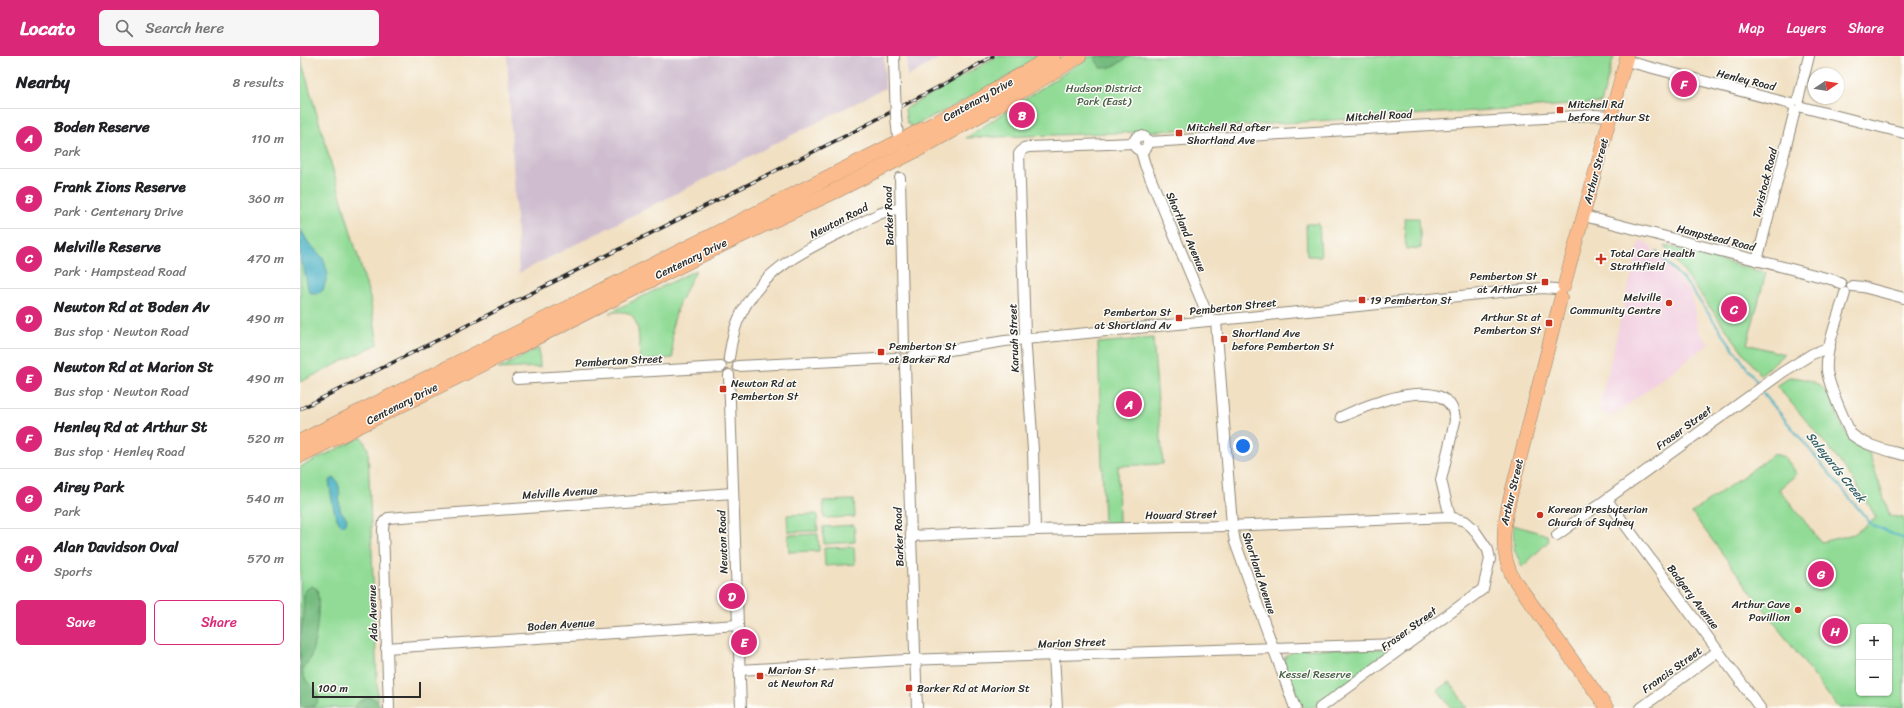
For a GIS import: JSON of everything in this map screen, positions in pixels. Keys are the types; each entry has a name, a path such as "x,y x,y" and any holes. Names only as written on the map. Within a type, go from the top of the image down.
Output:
{"highway":[{"name":"Centenary Drive","path":"903,148 1053,56"},
{"name":"Centenary Drive","path":"303,447 903,148 992,108 1079,56"}],"main road":[{"name":"Arthur Street","path":"1607,708 1513,578 1507,564 1503,543 1504,522 1560,291 1584,216 1626,58"}],"street":[{"path":"894,56 896,117 903,148"},
{"name":"Tavistock Road","path":"1757,261 1809,56"},
{"name":"Henley Road","path":"1626,58 1904,133"},
{"name":"Mitchell Road","path":"1149,142 1595,114 1611,116"},
{"path":"1141,136 1146,138 1149,142 1147,148 1141,151 1136,149 1134,143 1137,137 1141,136"},
{"name":"Karuah Street","path":"1035,530 1019,154 1024,148 1134,143"},
{"name":"Shortland Avenue","path":"1141,151 1145,165 1213,321 1232,525 1238,553 1295,708"},
{"name":"Barker Road","path":"900,178 904,348"},
{"name":"Newton Road","path":"729,358 733,336 740,314 754,291 771,274 792,258 878,214 890,210 900,209"},
{"name":"Hampstead Road","path":"1584,216 1834,280 1846,288 1863,288 1904,298"},
{"name":"Pemberton Street","path":"913,356 1026,339 1542,288 1560,291"},
{"path":"1846,288 1830,347 1828,370 1831,384 1851,434 1858,439 1880,449 1904,455"},
{"name":"Fraser Street","path":"1557,535 1783,372 1812,354 1830,347"},
{"path":"904,348 909,350 913,356 912,361 905,366 900,364 896,358 897,352 904,348"},
{"path":"729,358 736,361 738,366 734,373 729,375 724,373 721,367 724,360 729,358"},
{"path":"738,366 896,358"},
{"name":"Barker Road","path":"905,366 917,708"},
{"name":"Pemberton Street","path":"517,379 721,367"},
{"name":"Newton Road","path":"729,375 741,708"},
{"path":"1341,417 1381,400 1425,394 1438,394 1446,399 1452,405 1456,421 1441,480 1450,517"},
{"name":"Melville Avenue","path":"388,518 733,493"},
{"name":"Badgery Avenue","path":"1607,500 1760,708"},
{"name":"Fraser Street","path":"1320,708 1479,594 1483,589 1490,559 1489,554 1478,535 1465,521 1450,517"},
{"name":"Howard Street","path":"911,536 1035,530 1450,517"},
{"name":"Ada Avenue","path":"388,518 384,522 383,529 389,708"},
{"name":"Boden Avenue","path":"386,648 738,625"},
{"name":"Marion Street","path":"739,670 915,660 1399,644 1406,646"},
{"name":"Francis Street","path":"1641,708 1718,651"},
{"path":"1054,655 1057,708"}],"shaded area":[{"path":"507,56 884,56 885,88 519,273"},
{"path":"907,56 943,56 907,77"},
{"path":"1640,240 1648,244 1692,295 1698,330 1709,344 1612,416 1598,412"}],"green space":[{"path":"300,56 370,298 378,344 300,382"},
{"path":"997,56 1041,56 1009,76 960,103 910,127 909,123 907,124 905,109"},
{"name":"Hudson District Park (East)","path":"1090,56 1614,56 1601,103 1142,132 966,138"},
{"path":"1097,56 1130,56 1114,66 1101,68 1095,59"},
{"path":"1404,218 1419,218 1421,248 1406,249"},
{"path":"1306,224 1319,224 1321,256 1307,256"},
{"path":"1664,245 1766,273 1747,344 1784,354 1760,375"},
{"path":"696,270 679,303 672,327 673,358 640,361 637,327 632,316 624,312 609,313"},
{"path":"1153,338 1163,464 1118,466 1119,523 1104,524 1098,343"},
{"path":"539,348 540,367 498,369"},
{"path":"1790,377 1805,379 1817,384 1830,397 1849,438 1856,445 1869,453 1890,516 1904,518 1904,708 1838,708 1692,513 1774,454 1785,457 1797,474 1779,489 1821,542 1854,534 1876,518 1856,484 1817,433 1777,386"},
{"path":"362,437 368,449 378,708 300,708 300,467"},
{"path":"854,500 855,517 824,518 823,501"},
{"path":"817,514 818,531 788,532 787,515"},
{"path":"854,525 855,542 824,544 823,527"},
{"path":"1513,525 1547,535 1549,541 1522,567 1514,549"},
{"path":"818,534 819,551 789,552 788,535"},
{"path":"854,547 855,564 825,566 824,548"},
{"path":"312,586 317,589 318,596 316,634 310,659 303,669 303,674 317,692 318,701 315,705 308,708 300,708 300,640 303,618 304,591"},
{"name":"Kessel Reserve","path":"1296,649 1385,649 1385,655 1314,707 1305,708 1301,705 1284,665 1285,657"},
{"path":"1450,682 1467,708 1451,708 1438,690"},
{"path":"368,697 375,699 383,708 352,708 357,703"}],"water":[{"path":"300,228 308,242 323,258 328,274 323,290 316,294 309,292 304,269 300,261"},
{"path":"334,478 337,481 339,488 340,509 347,519 343,526 337,518 332,499 329,481"}],"waterway":[{"name":"Saleyards Creek","path":"1657,252 1689,286 1757,382"},
{"name":"Saleyards Creek","path":"1763,393 1872,525 1904,539"}],"railway":[{"path":"300,409 849,134 944,84 993,56"}],"place":[{"name":"Henley Rd at Arthur St","path":"1684,84"},
{"name":"Mitchell Rd before Arthur St","path":"1560,110"},
{"name":"Frank Zions Reserve","path":"1022,115"},
{"name":"Mitchell Rd after Shortland Ave","path":"1179,133"},
{"name":"Total Care Health Strathfield","path":"1601,259"},
{"name":"Pemberton St at Arthur St","path":"1545,282"},
{"name":"19 Pemberton St","path":"1362,300"},
{"name":"Melville Community Centre","path":"1669,303"},
{"name":"Melville Reserve","path":"1734,309"},
{"name":"Pemberton St at Shortland Av","path":"1179,318"},
{"name":"Arthur St at Pemberton St","path":"1549,323"},
{"name":"Shortland Ave before Pemberton St","path":"1224,339"},
{"name":"Pemberton St at Barker Rd","path":"881,352"},
{"name":"Newton Rd at Pemberton St","path":"723,389"},
{"name":"Boden Reserve","path":"1129,404"},
{"name":"Korean Presbyterian Church of Sydney","path":"1540,515"},
{"name":"Airey Park","path":"1821,574"},
{"name":"Newton Rd at Boden Av","path":"732,596"},
{"name":"Arthur Cave Pavillion","path":"1798,610"},
{"name":"Alan Davidson Oval","path":"1835,631"},
{"name":"Newton Rd at Marion St","path":"744,642"},
{"name":"Marion St at Newton Rd","path":"760,676"},
{"name":"Barker Rd at Marion St","path":"909,688"}]}
